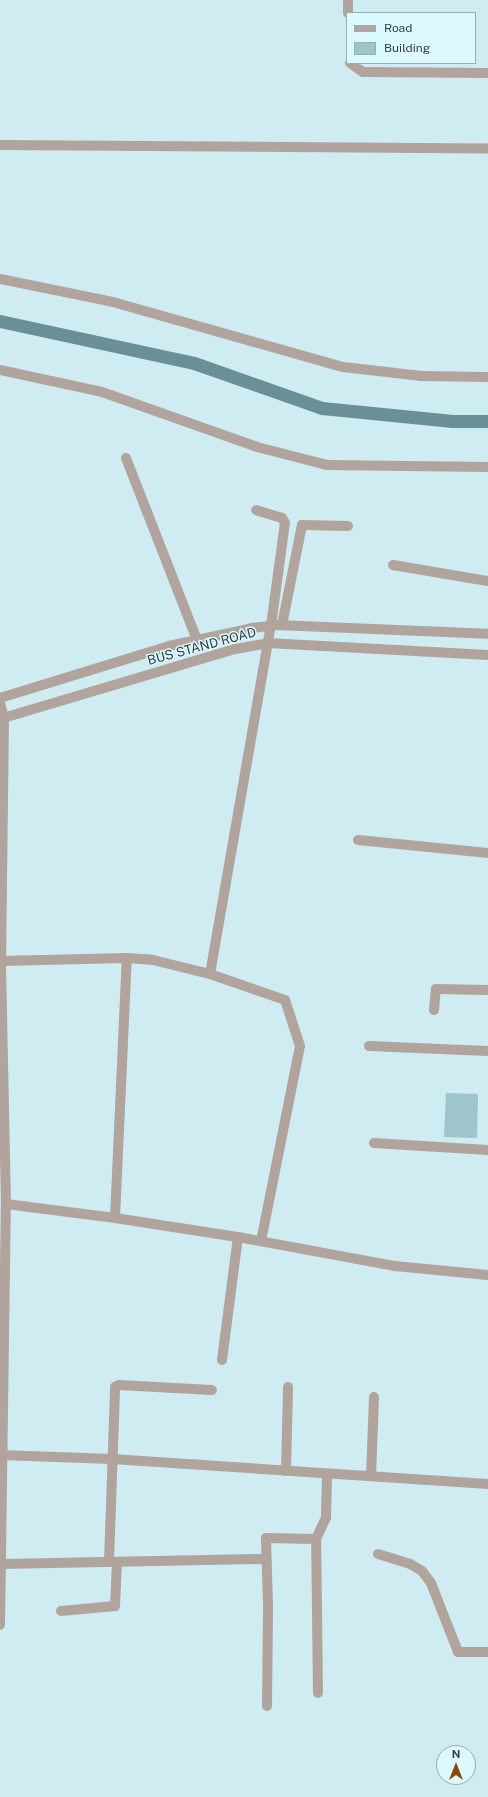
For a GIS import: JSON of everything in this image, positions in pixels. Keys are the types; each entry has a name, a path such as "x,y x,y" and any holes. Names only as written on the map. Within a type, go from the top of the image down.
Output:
{"street":[{"path":"348,0 348,12"},
{"path":"351,64 363,72 488,73"},
{"path":"0,145 488,148"},
{"path":"0,279 113,302 343,367 421,376 488,377"},
{"path":"0,370 102,392 257,447 327,465 488,467"},
{"path":"126,458 197,640"},
{"path":"210,974 271,626 285,523 282,518 256,510"},
{"path":"282,626 302,524 348,526"},
{"path":"393,565 488,581"},
{"name":"BUS STAND ROAD","path":"0,698 197,640 271,626 488,634"},
{"name":"BUS STAND ROAD","path":"2,718 236,649 268,643 488,655"},
{"path":"0,703 2,718 1,961 6,1204 3,1264 2,1564 0,1625"},
{"path":"358,840 488,853"},
{"path":"1,961 127,958 153,960 210,974 285,1000 300,1046 262,1241"},
{"path":"115,1218 127,958"},
{"path":"434,1010 436,989 488,990"},
{"path":"368,1046 488,1051"},
{"path":"374,1143 488,1150"},
{"path":"6,1204 115,1218 238,1237 395,1266 488,1275"},
{"path":"222,1360 238,1237"},
{"path":"60,1611 115,1606 112,1459 117,1385 212,1390"},
{"path":"286,1471 288,1387"},
{"path":"371,1476 374,1397"},
{"path":"2,1455 112,1459 488,1484"},
{"path":"318,1693 316,1539 326,1518 327,1474"},
{"path":"267,1706 268,1606 265,1559 266,1538 316,1539"},
{"path":"378,1554 410,1564 422,1571 431,1583 458,1652 488,1652"},
{"path":"2,1564 265,1559"}],"building":[{"path":"446,1093 478,1094 477,1138 444,1137"}],"waterway":[{"path":"0,321 194,363 322,408 452,421 488,421"}]}
